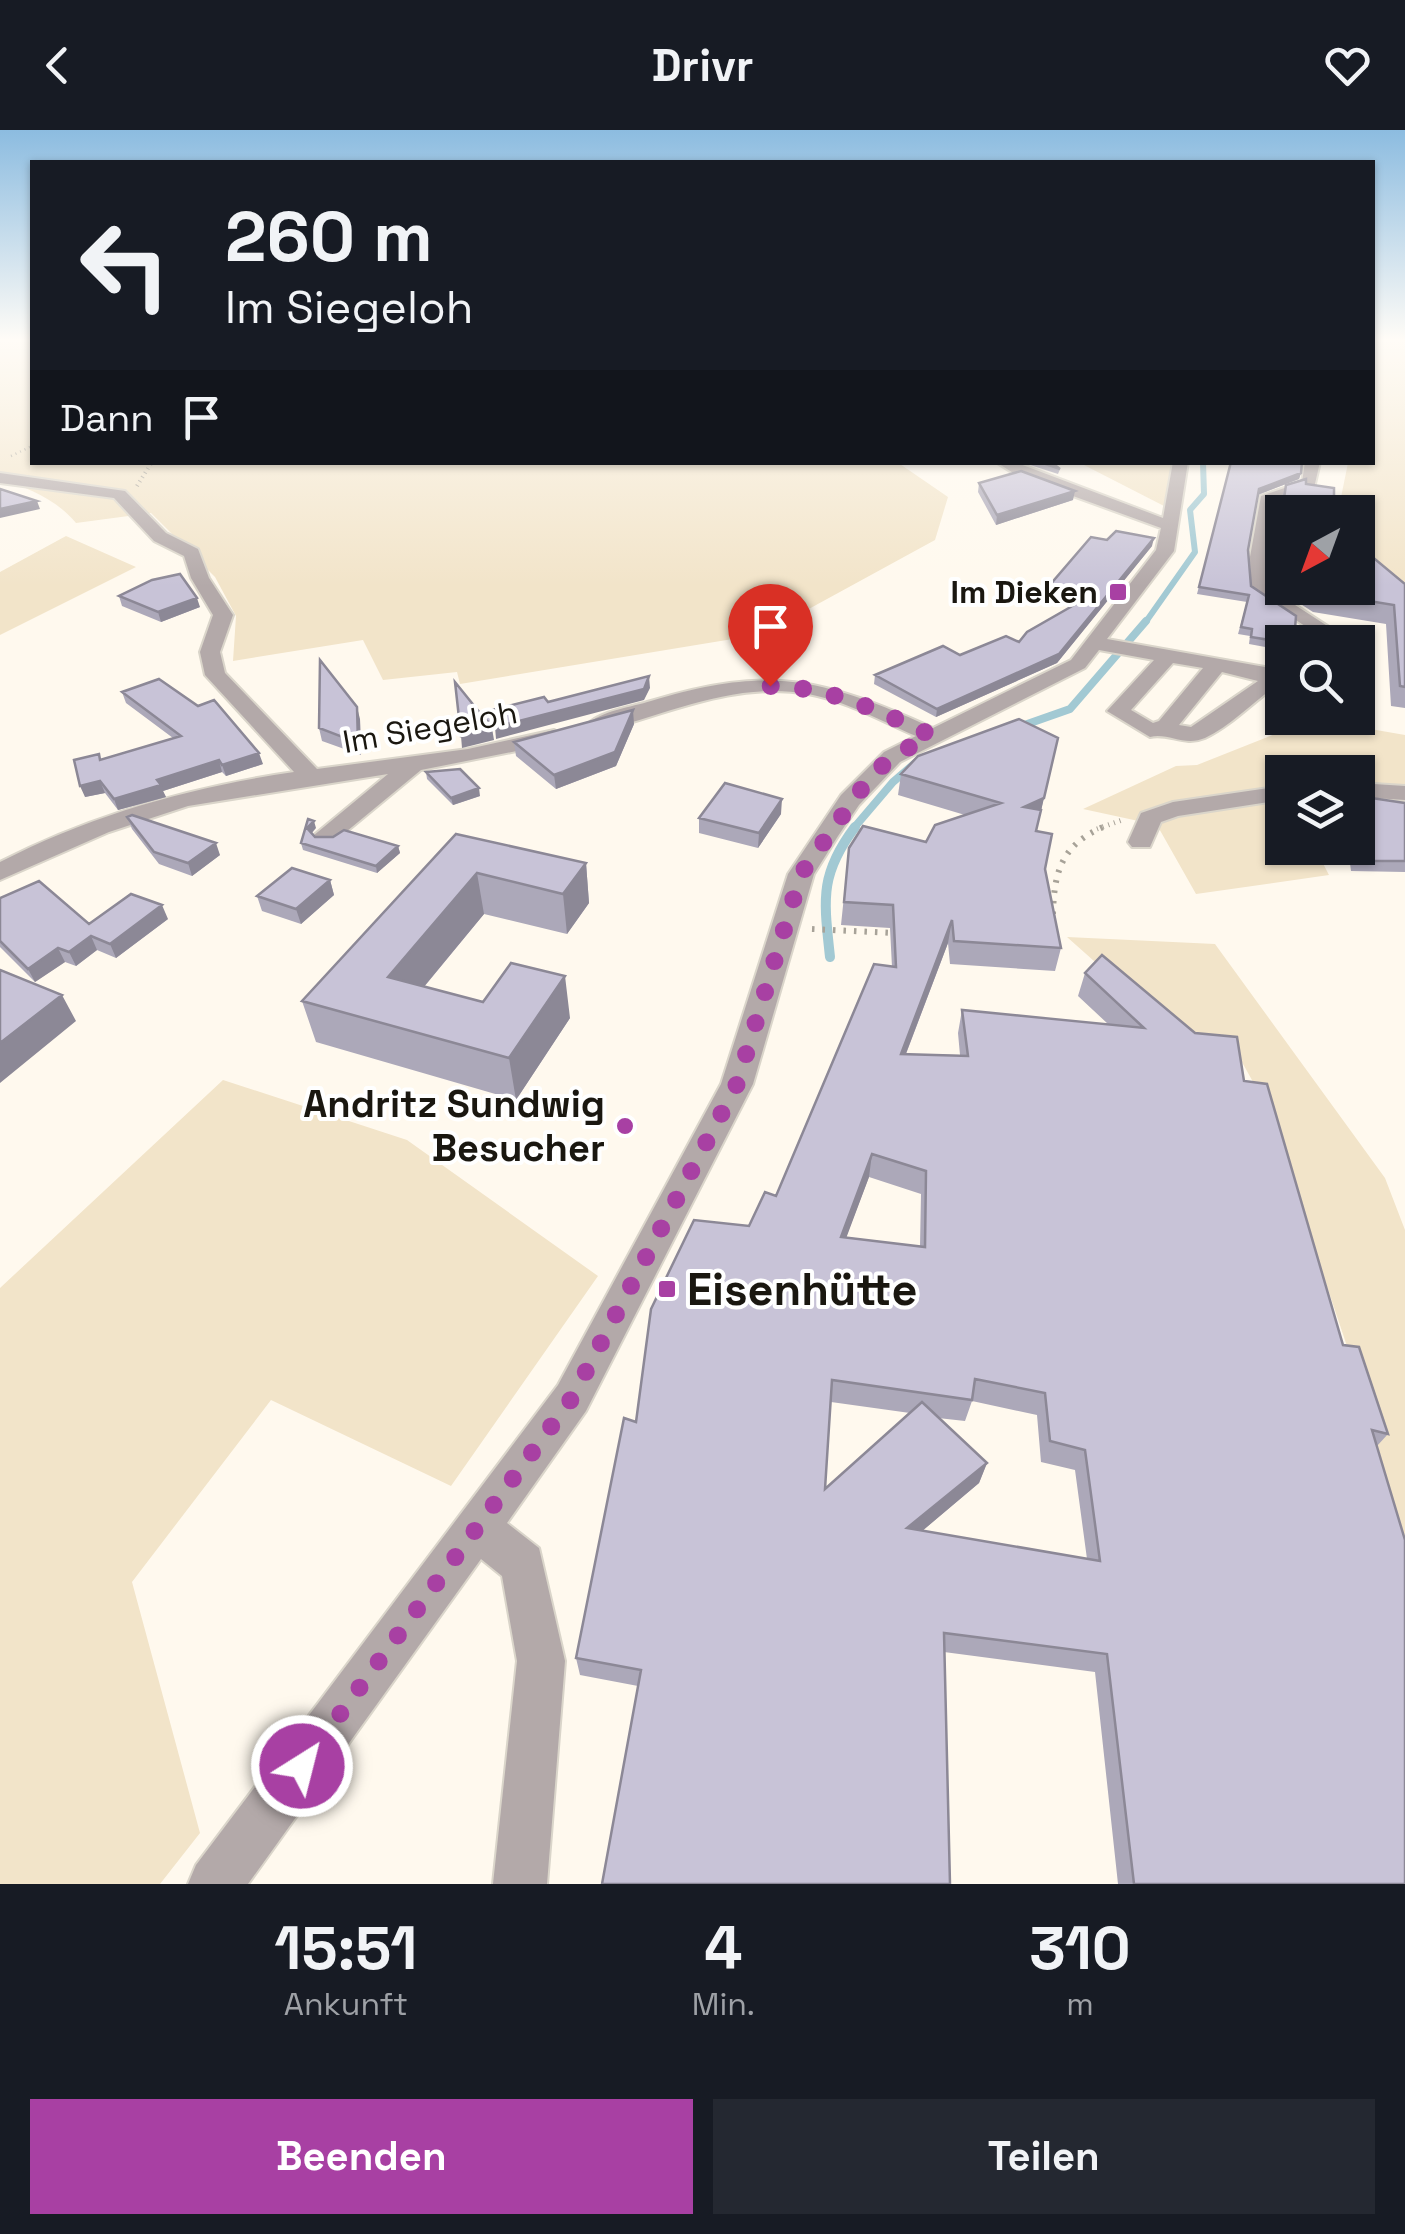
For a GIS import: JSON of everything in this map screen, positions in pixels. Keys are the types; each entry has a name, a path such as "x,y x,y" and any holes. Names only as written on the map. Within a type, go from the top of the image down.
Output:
{"street":[{"path":"1009,465 1044,482 1087,495 1113,511 1170,524"},
{"path":"214,1884 572,1398 737,1084 801,874 850,800 892,757 1061,676 1104,645 1164,552 1180,465"},
{"path":"1312,465 1309,484 1269,496 1259,556 1260,590 1315,625"},
{"path":"0,478 119,494 160,537 192,553 198,561 200,578 223,615 209,648 208,660 215,675 313,778"},
{"path":"1104,645 1265,673"},
{"path":"1167,657 1118,710 1150,730 1165,728 1180,735 1196,734 1265,685"},
{"path":"1165,728 1216,665"},
{"name":"Im Siegeloh","path":"0,872 72,834 206,795 514,748 745,687 807,688 858,702 931,735"},
{"path":"326,836 412,766"},
{"path":"1375,791 1405,792"},
{"path":"1141,842 1150,818 1167,811 1265,796"},
{"path":"476,1528 524,1564 541,1661 520,1884"}],"path":[{"path":"0,462 30,447"},
{"path":"1054,929 1052,883 1059,855 1096,828 1167,811"},
{"path":"784,925 904,933"}],"shaded area":[{"path":"0,422 30,422 30,465 901,465 948,497 935,540 763,634 460,684 457,672 383,680 363,640 233,661 236,616 215,577 151,513 76,523 41,496 0,480"},
{"path":"1375,422 1405,422 1405,596 1375,574 1375,495 1341,495 1348,465 1375,465"},
{"path":"1084,465 1172,465 1164,506"},
{"path":"66,536 136,567 0,635 0,572"},
{"path":"1375,730 1405,735 1405,806 1375,802 1375,755 1265,755 1265,865 1324,865 1329,875 1196,894 1157,825 1083,809 1176,766 1197,765 1273,735 1375,735"},
{"path":"1067,937 1215,944 1385,1178 1405,1230 1405,1546 1367,1406 1267,1107 1233,1046 1167,1026"},
{"path":"223,1080 407,1140 598,1276 451,1486 271,1400 132,1582 200,1833 160,1884 0,1884 0,1288"}],"building":[{"path":"1230,465 1302,465 1301,473 1259,489 1248,550 1251,586 1265,595 1265,605 1280,605 1296,616 1295,625 1265,625 1265,639 1251,637 1252,629 1241,627 1249,595 1199,587"},
{"path":"1021,471 1075,491 997,515 979,483"},
{"path":"1306,479 1306,484 1334,488 1334,495 1285,495 1286,485"},
{"path":"0,489 37,501 0,509"},
{"path":"1116,531 1154,538 1059,654 937,709 875,675 943,646 960,655 1006,636 1019,642 1027,632 1081,601 1058,595 1064,589 1049,586 1091,537 1107,540"},
{"path":"1375,559 1405,584 1405,687 1400,686 1394,605 1375,602"},
{"path":"180,574 197,598 158,612 119,596 152,580"},
{"path":"320,660 357,707 358,743 319,728"},
{"path":"649,676 644,689 495,727 486,720 492,728 461,736 455,682 480,713 544,697 548,702"},
{"path":"159,679 198,706 214,700 259,753 222,765 219,760 157,780 161,785 114,799 100,781 80,786 74,760 99,754 100,760 181,736 122,692"},
{"path":"633,710 615,752 554,775 514,742"},
{"path":"1019,719 1058,738 1044,798 1024,807 1041,810 1036,831 1052,834 1045,869 1061,948 954,941 952,920 901,1054 968,1056 962,1010 1144,1028 1085,973 1102,955 1195,1033 1237,1037 1244,1081 1267,1084 1343,1345 1359,1347 1388,1434 1372,1430 1405,1540 1405,1884 1134,1884 1107,1654 944,1633 950,1884 602,1884 641,1670 576,1658 624,1418 636,1422 651,1309 694,1220 749,1226 765,1192 776,1196 874,964 896,967 893,905 844,902 849,848 863,826 926,842 935,825 1001,803 901,774 918,756","holes":["872,1154 926,1171 925,1247 841,1237","975,1379 1045,1393 1050,1441 1085,1450 1100,1561 907,1528 987,1463 922,1402 825,1489 832,1380 972,1400"]},
{"path":"460,769 479,788 451,798 426,772"},
{"path":"725,783 782,799 759,833 699,818"},
{"path":"1375,799 1405,803 1405,861 1375,861"},
{"path":"132,815 216,843 188,863 154,852 127,817"},
{"path":"308,819 314,821 307,828 315,837 333,837 344,830 398,846 376,866 301,843"},
{"path":"456,834 586,863 563,894 477,873 388,977 483,1002 511,963 565,976 509,1058 302,1001"},
{"path":"292,868 330,880 296,909 257,896"},
{"path":"39,881 89,924 131,894 162,905 110,944 91,936 69,952 58,948 28,969 0,941 0,898"},
{"path":"0,970 62,995 0,1043"}],"waterway":[{"path":"1145,623 1195,552 1190,510 1204,494 1203,465"},
{"path":"1016,728 1070,709 1146,621"},
{"path":"853,829 893,782 920,759"},
{"path":"830,957 827,889 835,860 855,827"}],"place":[{"name":"Im Dieken","path":"1118,592"},
{"name":"Andritz Sundwig Besucher","path":"625,1126"},
{"name":"Eisenhütte","path":"667,1289"}],"route":[{"path":"302,1766 572,1398 658,1242 737,1084 801,874 870,777 892,757 931,735 858,702 807,688 770,686"}]}
